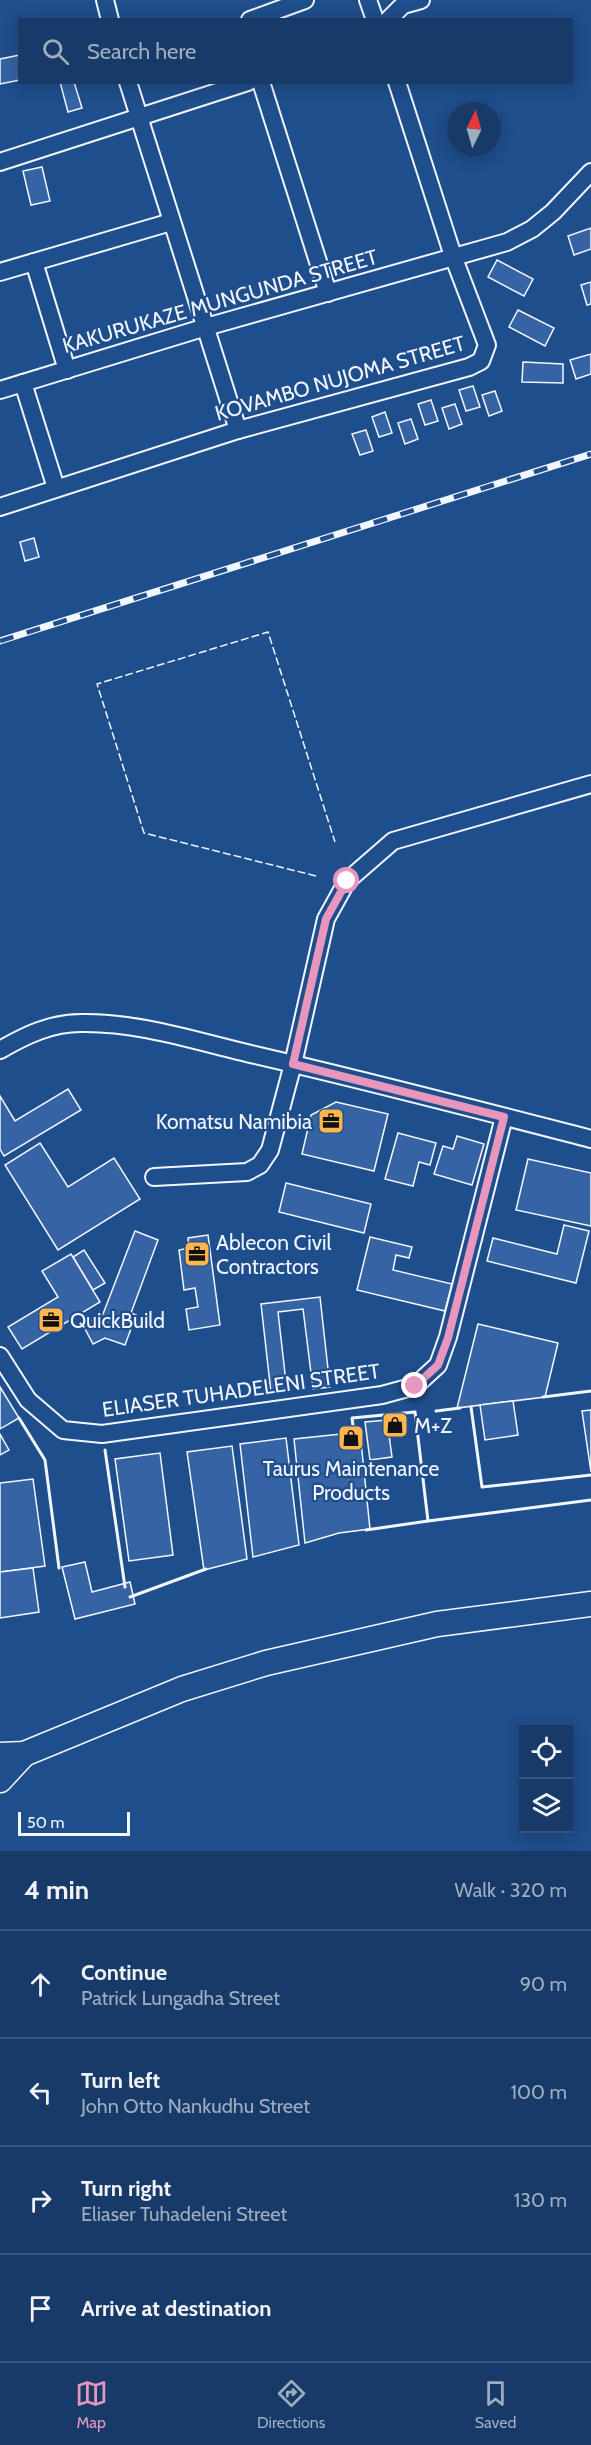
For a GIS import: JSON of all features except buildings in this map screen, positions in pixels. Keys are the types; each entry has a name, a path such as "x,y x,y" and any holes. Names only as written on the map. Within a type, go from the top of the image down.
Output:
{"highway":[{"path":"0,1755 24,1754 182,1689 266,1663 437,1624 591,1604"},
{"path":"0,1780 24,1754"}],"street":[{"path":"105,0 110,18"},
{"path":"256,18 305,0"},
{"path":"368,0 374,18"},
{"path":"390,18 403,5 421,0"},
{"path":"129,84 137,117 238,430"},
{"path":"0,162 242,84"},
{"path":"262,84 328,293"},
{"name":"KOVAMBO NUJOMA STREET","path":"0,507 238,430 458,370 481,361 487,345 453,256 398,84"},
{"name":"KAKURUKAZE MUNGUNDA STREET","path":"0,390 206,327 507,242 532,230 553,212 591,172"},
{"path":"0,272 171,222"},
{"path":"34,262 67,370"},
{"path":"23,383 56,488"},
{"path":"154,1177 247,1173 260,1165 270,1150 293,1064 326,919 347,881 393,841 591,784"},
{"path":"0,1050 30,1033 54,1026 90,1023 129,1025 591,1139"},
{"name":"ELIASER TUHADELENI STREET","path":"0,1356 28,1400 63,1430 102,1434 382,1395 415,1386 438,1365 448,1338 504,1117"}],"railway":[{"path":"0,641 591,454"}],"fence":[{"path":"316,876 144,833 97,684 268,632 335,842"}],"wall":[{"path":"543,1397 591,1391"},
{"path":"471,1407 482,1487 591,1475"},
{"path":"436,1411 460,1408"},
{"path":"354,1433 352,1418 415,1412 428,1521 366,1530"},
{"path":"19,1418 45,1460 59,1568"},
{"path":"105,1450 125,1587"},
{"path":"428,1521 591,1500"},
{"path":"130,1597 206,1569"}],"place":[{"name":"Komatsu Namibia","path":"331,1121"},
{"name":"Ablecon Civil Contractors","path":"197,1254"},
{"name":"QuickBuild","path":"51,1320"},
{"name":"M+Z","path":"395,1425"},
{"name":"Taurus Maintenance Products","path":"351,1438"}],"route":[{"path":"347,881 326,919 293,1064 504,1117 448,1338 438,1365 415,1386"}]}
